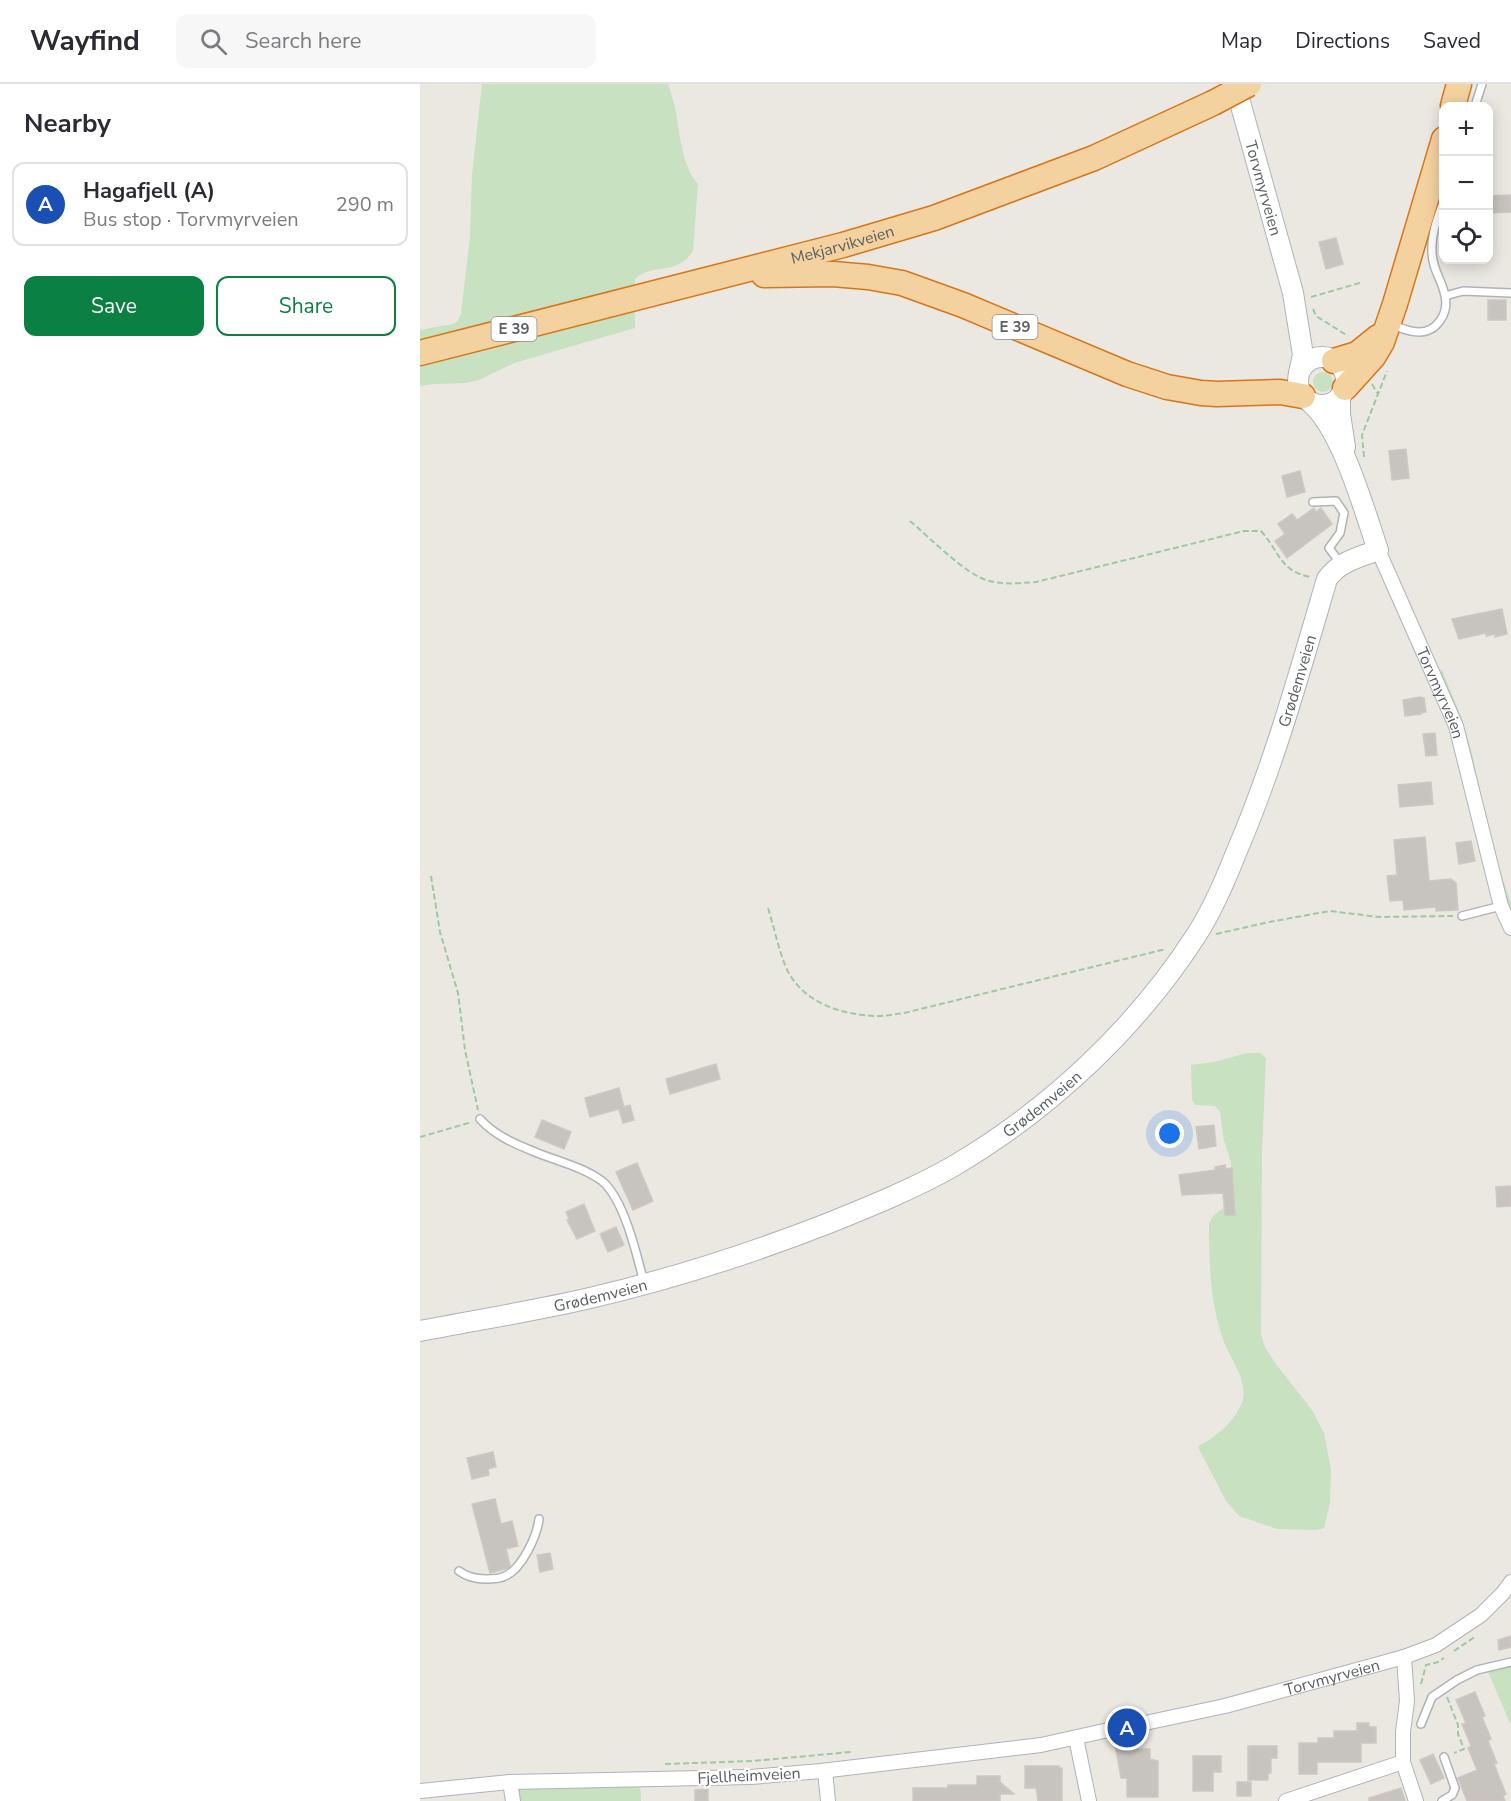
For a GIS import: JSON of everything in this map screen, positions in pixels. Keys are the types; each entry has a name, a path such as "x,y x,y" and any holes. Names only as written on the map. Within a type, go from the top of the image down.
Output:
{"highway":[{"name":"Mekjarvikveien","path":"420,353 843,245 934,218 1094,158 1250,84"},
{"path":"1454,102 1459,84"},
{"path":"1343,392 1373,357 1382,342 1439,153"},
{"name":"E 39","path":"723,276 833,274 902,283 963,305 1127,374 1167,387 1217,394 1280,392 1306,399"},
{"path":"1331,359 1351,356 1365,349 1389,324"}],"main road":[{"name":"Torvmyrveien","path":"1235,84 1300,296 1318,346 1331,359"},
{"name":"Torvmyrveien","path":"1299,373 1303,355 1300,296"},
{"path":"1314,358 1331,359 1344,372 1346,380 1343,392 1329,404 1316,405 1306,399 1299,389 1297,381 1299,373 1302,366 1314,358"},
{"name":"Torvmyrveien","path":"1343,392 1340,414 1356,460 1378,550"},
{"name":"Torvmyrveien","path":"1306,399 1324,416 1356,460"},
{"name":"Grødemveien","path":"420,1331 586,1299 645,1285 786,1239 859,1211 950,1168 1029,1116 1100,1053 1135,1016 1194,938 1224,882 1253,813 1296,683 1327,579 1341,564 1378,550"}],"street":[{"name":"Torvmyrveien","path":"1378,550 1456,726 1501,906 1511,928"},
{"name":"Torvmyrveien","path":"1131,1726 1225,1706 1404,1657 1436,1645 1481,1615 1511,1582"},
{"path":"1404,1657 1407,1701 1403,1732 1403,1762 1416,1801"},
{"name":"Fjellheimveien","path":"420,1791 510,1782 751,1777 825,1771 1041,1745 1113,1730"},
{"path":"1076,1738 1089,1801"},
{"path":"1286,1801 1403,1762"},
{"path":"825,1771 828,1801"},
{"path":"510,1782 513,1801"}],"lane":[{"path":"1476,102 1482,84"},
{"path":"1389,324 1412,331 1428,331 1435,327 1444,314 1445,296 1434,268 1432,250 1434,230 1440,210"},
{"path":"1445,296 1463,291 1511,293"},
{"path":"1313,502 1336,501 1344,513 1340,532 1329,548 1341,564"},
{"path":"1462,916 1501,906"},
{"path":"480,1119 488,1129 517,1145 587,1172 604,1182 617,1200 645,1285"},
{"path":"459,1570 477,1579 500,1578 512,1572 538,1531 538,1519"},
{"path":"1421,1724 1432,1697 1456,1680 1477,1670 1511,1662"},
{"path":"1113,1730 1131,1726"},
{"path":"1442,1801 1452,1795 1455,1788 1444,1757"}],"path":[{"path":"1300,296 1363,282"},
{"path":"1356,460 1362,435 1378,394"},
{"path":"910,521 967,569 987,581 1009,584 1036,582 1244,531 1261,531 1291,571 1327,579"},
{"path":"420,1137 480,1119 465,1050 458,993 440,933 431,876"},
{"path":"768,908 786,967 805,993 819,1004 839,1010 877,1016 904,1013 1194,938 1330,911 1379,917 1462,916"},
{"path":"1444,1689 1458,1725 1458,1734 1464,1749 1444,1757"},
{"path":"660,1764 753,1761 854,1752"}],"green space":[{"path":"482,84 668,84 685,159 698,184 693,251 679,264 649,271 635,279 635,328 514,363 479,380 420,386 420,330 453,324 458,321 461,313 470,237 472,175"},
{"path":"1323,372 1330,375 1333,382 1330,389 1323,392 1316,389 1313,382 1316,375"},
{"path":"1442,670 1462,719 1472,754 1496,861 1511,902 1511,917 1439,671"},
{"path":"1247,1053 1260,1053 1266,1058 1262,1153 1261,1334 1265,1347 1275,1363 1312,1410 1324,1433 1331,1470 1330,1503 1324,1528 1316,1530 1277,1529 1239,1516 1226,1501 1198,1447 1230,1422 1240,1407 1244,1394 1238,1371 1219,1328 1210,1269 1209,1224 1214,1215 1228,1206 1232,1193 1231,1162 1224,1141 1220,1112 1215,1106 1195,1105 1192,1099 1191,1065 1214,1062"},
{"path":"1511,1662 1511,1726 1487,1669"},
{"path":"640,1777 641,1801 511,1801 511,1782"}],"building":[{"path":"1511,195 1511,212 1493,213 1493,196"},
{"path":"1336,238 1343,264 1326,269 1319,242"},
{"path":"1488,300 1506,300 1506,320 1488,320"},
{"path":"1406,449 1409,478 1392,480 1389,451"},
{"path":"1300,471 1305,492 1287,497 1282,476"},
{"path":"1314,508 1316,512 1321,508 1332,524 1287,558 1275,541 1285,534 1278,524 1292,514 1297,520"},
{"path":"1502,609 1507,634 1495,637 1495,634 1486,636 1486,633 1459,639 1452,619"},
{"path":"1424,698 1426,712 1405,716 1403,700"},
{"path":"1435,733 1437,755 1426,756 1423,734"},
{"path":"1431,782 1433,804 1400,807 1398,785"},
{"path":"1425,837 1429,881 1451,879 1456,883 1458,910 1436,911 1436,907 1404,910 1403,900 1390,901 1387,876 1397,875 1394,840"},
{"path":"1471,841 1475,861 1459,864 1456,843"},
{"path":"716,1064 720,1079 670,1094 666,1079"},
{"path":"619,1088 624,1107 630,1105 634,1120 623,1123 619,1109 590,1117 585,1098"},
{"path":"542,1120 571,1132 564,1149 535,1137"},
{"path":"1214,1125 1216,1146 1199,1149 1196,1127"},
{"path":"637,1163 653,1201 633,1210 616,1172"},
{"path":"1225,1165 1226,1169 1232,1168 1235,1215 1225,1215 1223,1193 1182,1195 1179,1175 1215,1170 1215,1167"},
{"path":"1511,1186 1511,1206 1497,1207 1496,1187"},
{"path":"584,1204 595,1231 577,1239 567,1220 569,1219 566,1212"},
{"path":"616,1227 624,1245 608,1252 600,1234"},
{"path":"493,1452 496,1467 488,1469 489,1475 472,1479 467,1458"},
{"path":"495,1499 501,1524 512,1521 518,1546 506,1549 510,1565 508,1568 490,1573 472,1504"},
{"path":"550,1553 553,1569 540,1572 537,1555"},
{"path":"1511,1636 1511,1647 1499,1650 1498,1640"},
{"path":"1475,1692 1485,1716 1482,1717 1491,1739 1488,1741 1506,1794 1503,1796 1505,1801 1467,1801 1458,1778 1477,1770 1462,1724 1466,1723 1456,1700"},
{"path":"1357,1723 1369,1723 1369,1727 1376,1727 1376,1743 1361,1743 1361,1762 1317,1762 1317,1774 1299,1774 1299,1743 1318,1743 1318,1738 1334,1738 1334,1731 1357,1731"},
{"path":"1130,1736 1133,1749 1150,1749 1150,1759 1158,1761 1158,1797 1127,1797 1127,1778 1121,1778 1114,1739"},
{"path":"1248,1746 1277,1746 1277,1758 1271,1758 1271,1773 1268,1773 1268,1780 1248,1780"},
{"path":"1433,1754 1444,1778 1431,1784 1420,1760"},
{"path":"1193,1756 1221,1756 1221,1772 1213,1772 1213,1791 1193,1791"},
{"path":"1025,1766 1059,1766 1062,1768 1062,1801 1038,1801 1036,1788 1025,1788"},
{"path":"977,1776 1000,1776 1000,1782 1014,1794 1000,1794 1000,1801 913,1801 913,1788 977,1785"},
{"path":"1237,1782 1251,1782 1251,1796 1237,1796"},
{"path":"1401,1788 1405,1801 1369,1801 1369,1798"},
{"path":"708,1789 708,1801 695,1801 695,1790"}],"place":[{"name":"Hagafjell (A)","path":"1127,1728"}]}
